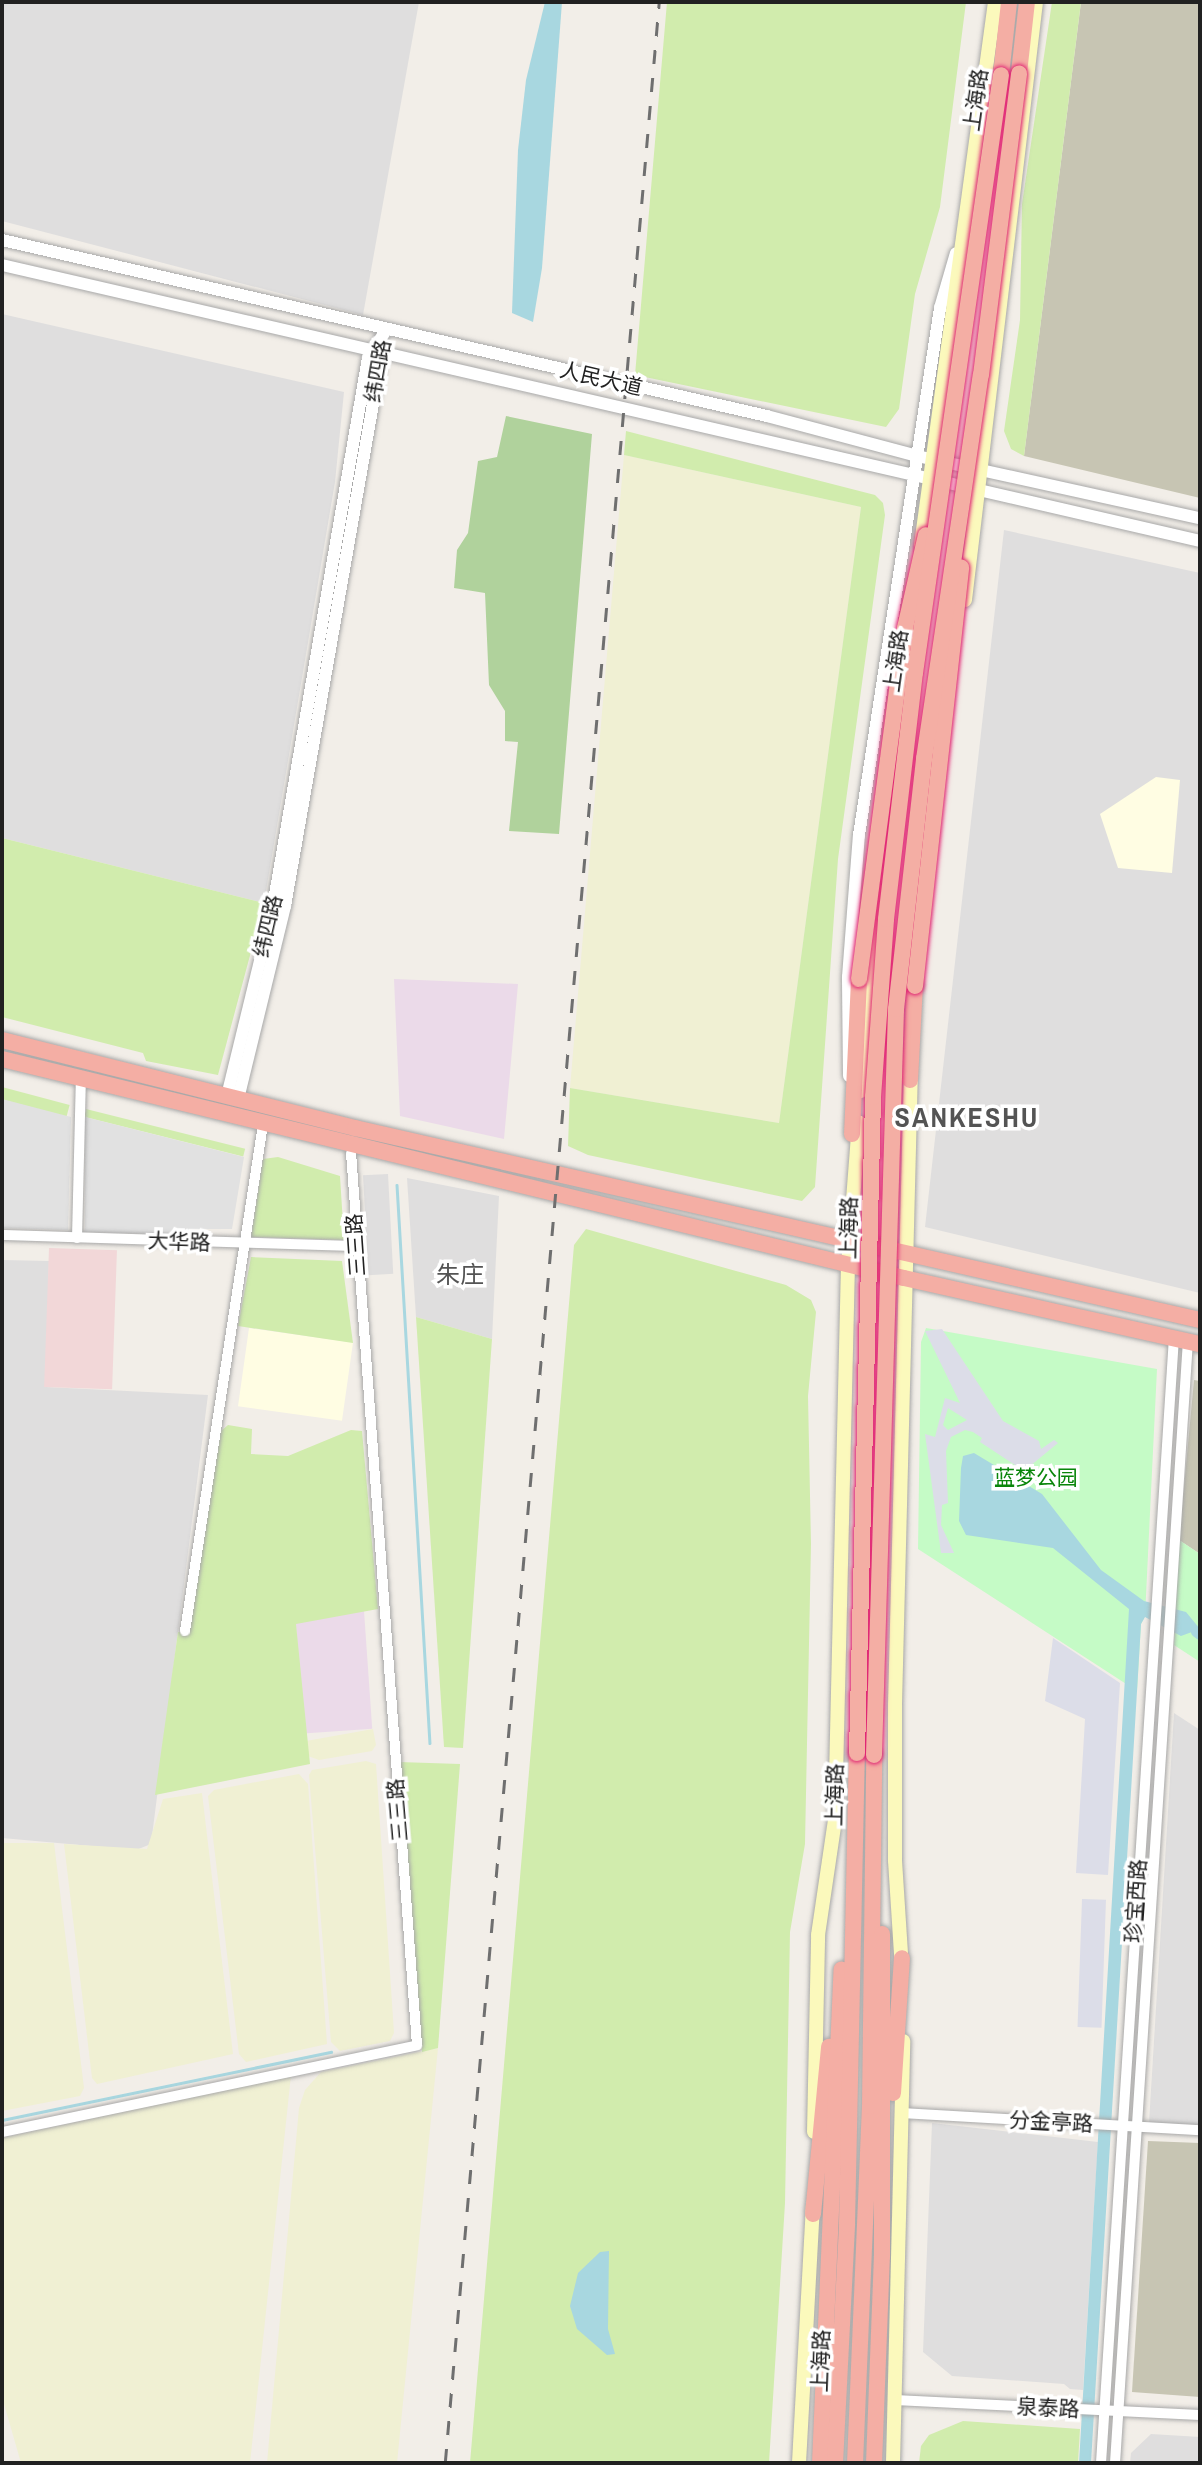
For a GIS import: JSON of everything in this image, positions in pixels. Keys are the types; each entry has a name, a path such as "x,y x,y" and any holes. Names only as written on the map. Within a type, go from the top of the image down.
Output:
{"highway":[{"name":"上海路","path":"835,2463 847,2224 878,1010 910,712 969,309 1010,2"},
{"name":"上海路","path":"855,2463 867,2224 874,1755 896,1009 939,643 981,375 1027,2"},
{"path":"852,1134 859,979 905,628 927,532 945,408 969,309"},
{"path":"910,1080 915,986 981,375"},
{"path":"2,1040 232,1097 1200,1320"},
{"path":"2,1059 904,1279 1187,1341"},
{"path":"873,1830 883,1954 882,2256"},
{"path":"820,2463 847,1867 855,1837"},
{"path":"813,2214 843,1948"},
{"path":"874,2463 882,2256 902,1958"}],"main road":[{"name":"上海路","path":"800,2460 813,2214 818,1935 835,1820 850,1222 881,844 995,2"},
{"path":"893,2463 902,2113 902,1958 894,1811 904,1252 910,1080 1036,2"}],"street":[{"name":"上海路","path":"850,1222 852,1134 847,989 859,835 940,308 966,215"},
{"name":"人民大道","path":"2,240 767,416 932,460 1200,518"},
{"name":"人民大道","path":"2,265 914,478 1200,541"},
{"name":"纬四路","path":"232,1097 285,906 376,353 386,330"},
{"path":"77,1238 81,1079"},
{"path":"185,1631 263,1124"},
{"name":"三三路","path":"2,2132 417,2045 351,1153"},
{"name":"大华路","path":"2,1236 356,1247"},
{"name":"珍宝西路","path":"1101,2463 1152,1637 1187,1341"},
{"name":"珍宝西路","path":"1115,2463 1168,1601 1187,1341"},
{"name":"分金亭路","path":"902,2113 1200,2130"},
{"name":"泉泰路","path":"895,2400 1200,2415"}],"shaded area":[{"path":"2,2 419,2 363,315 2,221"},
{"path":"1081,2 1200,2 1200,498 1024,456"},
{"path":"2,314 344,392 335,482 264,903 2,838"},
{"path":"1004,530 1200,573 1200,1293 925,1227"},
{"path":"1156,777 1180,780 1172,873 1118,868 1100,814"},
{"path":"394,979 518,984 504,1139 400,1116"},
{"path":"2,1099 71,1117 68,1230 2,1228"},
{"path":"85,1117 244,1157 232,1229 189,1229 188,1235 85,1232"},
{"path":"388,1174 393,1274 368,1275 363,1175"},
{"path":"407,1178 499,1196 492,1339 416,1317"},
{"path":"49,1248 117,1250 112,1389 44,1387"},
{"path":"2,1260 49,1261 46,1387 208,1395 151,1844 136,1850 2,1838"},
{"path":"249,1328 353,1343 342,1421 238,1406"},
{"path":"942,1329 1003,1421 1039,1441 1041,1449 1054,1440 1058,1443 1024,1471 980,1442 982,1438 973,1432 965,1430 951,1437 946,1451 948,1503 942,1505 941,1525 954,1553 941,1553 925,1434 935,1437 945,1398 960,1403 925,1331","holes":["948,1408 967,1420 948,1430 943,1425"]},
{"path":"1194,1380 1200,1381 1200,1554 1179,1540"},
{"path":"364,1611 372,1729 303,1734 295,1616"},
{"path":"1053,1638 1120,1683 1108,1875 1076,1873 1085,1719 1045,1701"},
{"path":"1174,1713 1200,1730 1200,2125 1149,2123"},
{"path":"1082,1899 1106,1900 1102,2028 1078,2027"},
{"path":"932,2123 1098,2142 1083,2390 1070,2389 1064,2384 952,2376 923,2352"},
{"path":"1148,2141 1200,2143 1200,2397 1132,2392"},
{"path":"1151,2434 1200,2437 1200,2463 1130,2463 1131,2453"}],"green space":[{"path":"667,2 966,2 940,207 915,294 899,409 886,427 635,375"},
{"path":"1052,2 1081,2 1024,456 1011,449 1004,431 1020,320 1022,204"},
{"path":"506,416 592,434 559,834 509,831 518,742 505,741 505,711 489,685 485,593 454,588 457,550 468,533 478,461 497,457"},
{"path":"626,431 875,495 883,503 885,515 838,859 815,1187 802,1201 588,1155 568,1146 570,1088 779,1123 861,507 624,455"},
{"path":"624,455 861,507 779,1123 570,1088"},
{"path":"2,838 264,903 218,1075 146,1061 143,1053 2,1017"},
{"path":"2,1087 70,1105 67,1117 2,1099"},
{"path":"86,1109 245,1149 243,1156 84,1117"},
{"path":"278,1157 340,1176 344,1240 251,1237 263,1159"},
{"path":"586,1229 786,1285 811,1300 816,1312 808,1396 811,1544 805,1844 790,1932 785,2203 769,2463 470,2463 574,1245"},
{"path":"251,1257 342,1261 353,1343 238,1326"},
{"path":"416,1317 492,1339 463,1748 444,1747"},
{"name":"蓝梦公园","path":"926,1328 1157,1369 1145,1616 1141,1624 1137,1691 918,1549 921,1342"},
{"path":"228,1425 252,1429 251,1454 288,1456 351,1430 362,1431 378,1609 296,1624 310,1764 155,1795 178,1632 187,1633 221,1431"},
{"path":"1179,1540 1200,1554 1200,1662 1174,1645"},
{"path":"373,1729 376,1745 372,1751 319,1760 308,1756 306,1741"},
{"path":"366,1761 376,1764 394,2033 390,2041 340,2051 331,2042 309,1775 312,1770"},
{"path":"399,1762 460,1764 438,2048 422,2052"},
{"path":"299,1774 308,1784 327,2044 246,2062 239,2054 208,1796 214,1790"},
{"path":"202,1793 233,2054 97,2084 92,2078 64,1844 147,1849 163,1799"},
{"path":"2,1843 54,1843 84,2088 80,2096 2,2111"},
{"path":"438,2048 397,2463 267,2463 299,2108 305,2090 321,2072"},
{"path":"291,2075 250,2463 21,2463 2,2397 2,2138"},
{"path":"963,2421 1080,2429 1078,2463 919,2463 921,2446 929,2435"}],"water":[{"path":"545,2 562,2 542,268 533,322 512,313 518,150 526,80"},
{"path":"974,1453 1042,1494 1101,1570 1144,1601 1186,1612 1200,1629 1181,1636 1145,1617 1141,1624 1091,2463 1079,2463 1129,1609 1053,1548 966,1535 959,1521 961,1468 963,1456"},
{"path":"609,2251 608,2329 615,2354 607,2355 577,2329 570,2306 578,2273 600,2252"}],"waterway":[{"path":"397,1185 430,1743"},
{"path":"1196,1632 1200,1635"},
{"path":"2,2120 331,2052"}],"railway":[{"path":"445,2463 659,2"}],"district":[{"name":"SANKESHU","path":"967,1117"},
{"name":"朱庄","path":"460,1275"}]}
